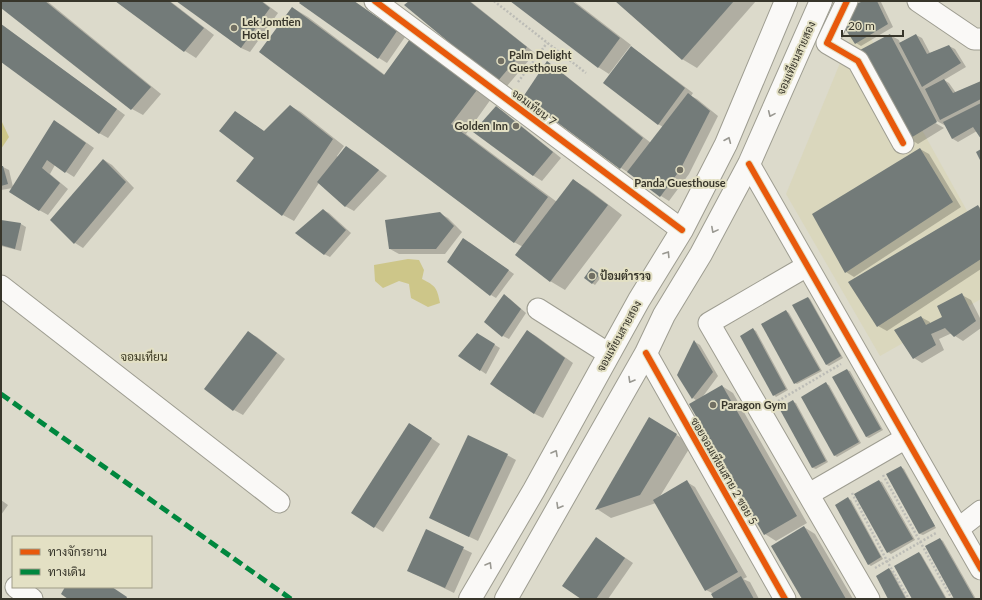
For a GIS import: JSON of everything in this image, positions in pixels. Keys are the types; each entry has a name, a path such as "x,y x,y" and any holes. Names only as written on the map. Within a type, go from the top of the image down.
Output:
{"main road":[{"name":"จอมเทียนสายสอง","path":"470,599 534,490 639,300 682,230 726,144 786,1"},
{"name":"จอมเทียนสายสอง","path":"506,599 646,353 664,315 701,254 749,164 821,1"}],"street":[{"name":"จอมเทียน 7","path":"375,1 682,230"},
{"path":"847,1 827,43 858,61 903,143"},
{"path":"918,1 974,39 981,39"},
{"path":"749,164 956,526 979,560"},
{"path":"807,266 709,323 870,599"},
{"path":"1,286 279,502"},
{"path":"538,309 609,354"},
{"name":"ซอยจอมเทียนสาย 2 ซอย 5","path":"646,353 785,599"},
{"path":"809,494 906,438"},
{"path":"956,526 981,512"},
{"path":"1,577 12,584"},
{"path":"17,588 32,599"}],"path":[{"path":"494,1 586,73"},
{"path":"506,99 547,43"},
{"path":"760,411 858,355"},
{"path":"873,457 952,599"},
{"path":"842,475 887,561 909,599"},
{"path":"858,578 920,542 956,526"}],"shaded area":[{"path":"859,17 981,236 981,299 880,356 786,194"},
{"path":"1,120 9,137 1,149"},
{"path":"408,259 419,260 424,270 422,279 435,288 440,303 428,307 411,298 409,284 399,281 383,288 375,281 374,265"}],"building":[{"path":"1,1 45,1 151,87 131,110 1,8"},
{"path":"115,1 169,1 204,28 184,52"},
{"name":"Lek Jomtien Hotel","path":"176,1 261,1 270,8 241,48"},
{"path":"301,1 354,1 397,31 378,59 299,3"},
{"path":"409,1 469,1 527,47 497,82 404,5"},
{"path":"510,1 572,1 620,38 598,68"},
{"path":"615,1 734,1 682,60"},
{"path":"864,1 877,1 888,24 855,44 844,27 855,4"},
{"path":"292,7 384,75 410,39 477,90 451,124 548,197 514,243 259,52"},
{"path":"1,24 117,109 99,134 1,62"},
{"path":"890,34 937,122 909,139 860,50"},
{"path":"916,34 927,54 949,45 961,63 922,87 899,43"},
{"path":"631,46 685,88 658,125 603,83"},
{"path":"547,61 643,138 620,169 523,97"},
{"path":"944,79 953,93 981,81 981,99 940,120 925,89"},
{"path":"688,93 710,111 680,170 660,197 627,172"},
{"path":"981,103 981,139 973,127 952,139 943,122"},
{"path":"290,105 333,139 282,216 236,181 254,158 219,131 235,111 264,131"},
{"path":"496,106 553,152 533,176 473,132"},
{"path":"54,120 86,143 65,173 47,160 42,168 60,183 39,211 9,192"},
{"path":"346,146 379,170 345,207 317,182"},
{"path":"920,148 953,202 845,273 812,214"},
{"path":"981,149 981,162 976,152"},
{"path":"103,159 126,182 74,244 50,220"},
{"path":"1,166 3,166 8,184 1,186"},
{"path":"573,179 608,205 550,282 515,255"},
{"path":"978,205 981,211 981,259 877,327 848,282"},
{"path":"323,209 346,230 324,255 295,233"},
{"path":"440,212 454,226 436,249 389,249 385,220"},
{"path":"1,220 21,223 15,249 1,245"},
{"path":"463,238 509,270 490,296 447,262"},
{"name":"ป้อมตำรวจ","path":"591,268 600,274 592,284 584,278"},
{"path":"962,293 976,321 954,337 945,328 931,334 936,345 913,359 894,330 921,316 926,325 942,317 937,306"},
{"path":"504,294 521,309 502,337 484,322"},
{"path":"808,297 841,356 826,365 792,305"},
{"path":"786,310 820,370 794,384 761,324"},
{"path":"753,328 786,389 773,396 740,336"},
{"path":"527,330 565,358 534,414 490,384"},
{"path":"248,331 277,353 233,411 204,389"},
{"path":"477,333 495,344 480,371 458,356"},
{"path":"694,340 713,372 692,399 677,375"},
{"path":"847,369 881,429 866,437 832,377"},
{"path":"826,382 859,442 834,456 801,397"},
{"path":"722,385 797,516 764,535 689,404"},
{"path":"793,400 826,461 812,468 779,408"},
{"path":"649,417 677,434 640,495 595,510"},
{"path":"409,423 432,438 374,528 351,513"},
{"path":"468,435 508,454 469,537 429,518"},
{"path":"901,466 935,526 919,534 886,474"},
{"path":"687,480 738,572 705,591 653,500"},
{"path":"879,480 913,539 887,553 854,494"},
{"path":"848,497 881,557 868,565 835,505"},
{"path":"804,526 846,599 802,599 771,546"},
{"path":"426,529 464,547 445,588 407,571"},
{"path":"596,537 625,558 596,599 581,599 562,586"},
{"path":"940,538 974,598 954,599 925,546"},
{"path":"919,552 946,599 912,599 894,566"},
{"path":"889,568 906,599 888,599 876,576"},
{"path":"741,576 754,599 714,599 711,594"},
{"path":"64,588 114,588 127,597 126,599 68,599 61,594"}],"marked path":[{"path":"1,394 291,599"}],"cycle path":[{"path":"375,1 682,230"},
{"path":"847,1 827,43 858,61 903,143"},
{"path":"749,164 981,569"},
{"path":"646,353 785,599"}],"place":[{"name":"Lek Jomtien Hotel","path":"234,28"},
{"name":"Palm Delight Guesthouse","path":"501,61"},
{"name":"Golden Inn","path":"516,126"},
{"name":"Panda Guesthouse","path":"680,170"},
{"name":"ป้อมตำรวจ","path":"592,276"},
{"name":"Paragon Gym","path":"713,405"}],"district":[{"name":"จอมเทียน","path":"144,357"}]}
